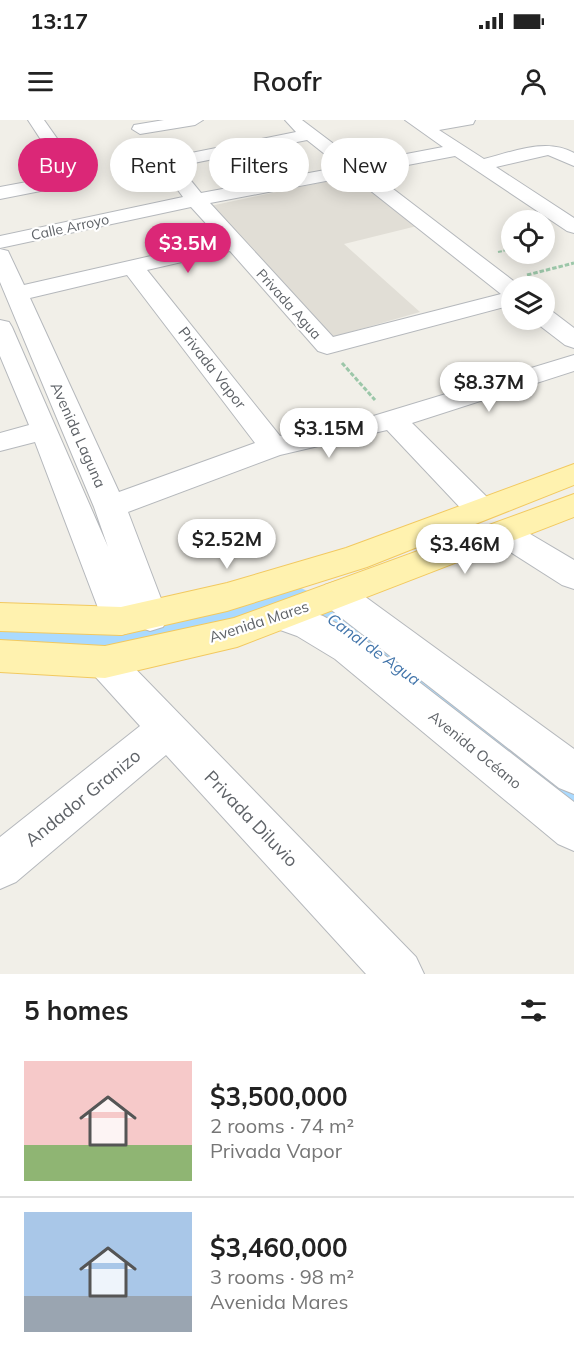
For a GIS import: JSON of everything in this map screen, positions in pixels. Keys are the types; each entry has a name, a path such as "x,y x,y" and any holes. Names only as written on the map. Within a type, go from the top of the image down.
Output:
{"main road":[{"name":"Avenida Mares","path":"0,617 135,619 318,570 574,474"},
{"name":"Avenida Mares","path":"0,656 105,662 227,634 282,616 574,505"}],"street":[{"path":"0,193 76,178 36,120"},
{"path":"136,124 195,120"},
{"path":"292,120 321,143"},
{"path":"397,120 480,165 574,227"},
{"path":"418,124 467,120"},
{"path":"136,124 147,138"},
{"path":"418,124 529,210"},
{"name":"Privada Agua","path":"310,134 167,163 196,200 327,346 501,292"},
{"path":"480,165 548,150 555,151 574,161"},
{"name":"Calle Arroyo","path":"409,159 451,151"},
{"name":"Calle Arroyo","path":"0,242 321,176"},
{"path":"384,192 501,284"},
{"path":"555,229 574,242"},
{"path":"16,294 236,243"},
{"name":"Avenida Laguna","path":"0,256 16,294 40,384 45,430 135,619"},
{"name":"Privada Vapor","path":"132,266 273,447"},
{"path":"555,325 574,340"},
{"name":"Avenida Laguna","path":"0,327 40,384 110,507 135,619"},
{"path":"110,507 273,447 392,419 574,363"},
{"path":"392,419 480,509"},
{"path":"0,442 45,430"},
{"path":"504,533 574,576"},
{"path":"337,595 574,774"},
{"name":"Avenida Océano","path":"282,616 310,626 348,648 574,829"},
{"name":"Privada Diluvio","path":"105,662 399,974"},
{"name":"Andador Granizo","path":"0,866 166,729"}],"path":[{"path":"542,276 574,263"},
{"path":"327,346 392,419"}],"shaded area":[{"path":"321,183 321,192 373,192 417,226 344,244 420,312 333,337 210,206 276,192 309,192 309,185"}],"waterway":[{"name":"Canal de Agua","path":"0,635 74,641 136,637 274,602 301,601 347,625 574,800"}]}
